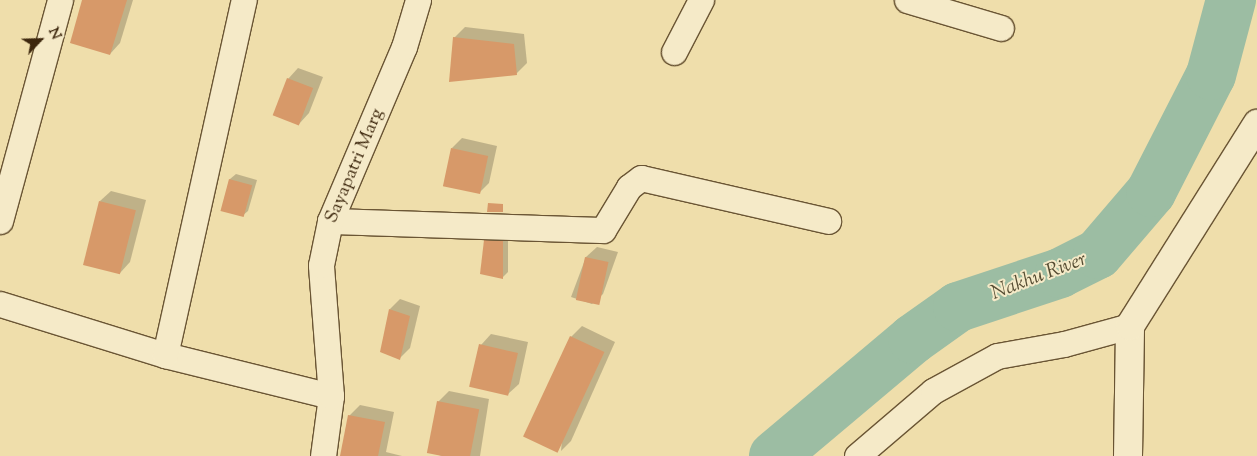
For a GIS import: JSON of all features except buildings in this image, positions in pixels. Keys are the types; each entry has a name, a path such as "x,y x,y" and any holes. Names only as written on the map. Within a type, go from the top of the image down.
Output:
{"street":[{"path":"0,221 60,0"},
{"path":"165,355 244,0"},
{"name":"Sayapatri Marg","path":"323,456 330,396 321,265 330,221 404,47 418,0"},
{"path":"674,52 701,0"},
{"path":"907,0 1001,28"},
{"path":"1128,456 1130,326 1257,124"},
{"path":"330,221 603,230 629,187 641,178 828,221"},
{"path":"0,304 165,355 330,396"},
{"path":"857,456 933,391 997,356 1064,344 1130,326"}],"waterway":[{"name":"Nakhu River","path":"774,456 913,339 958,307 1060,273 1098,254 1151,192 1211,75 1231,0"}]}
